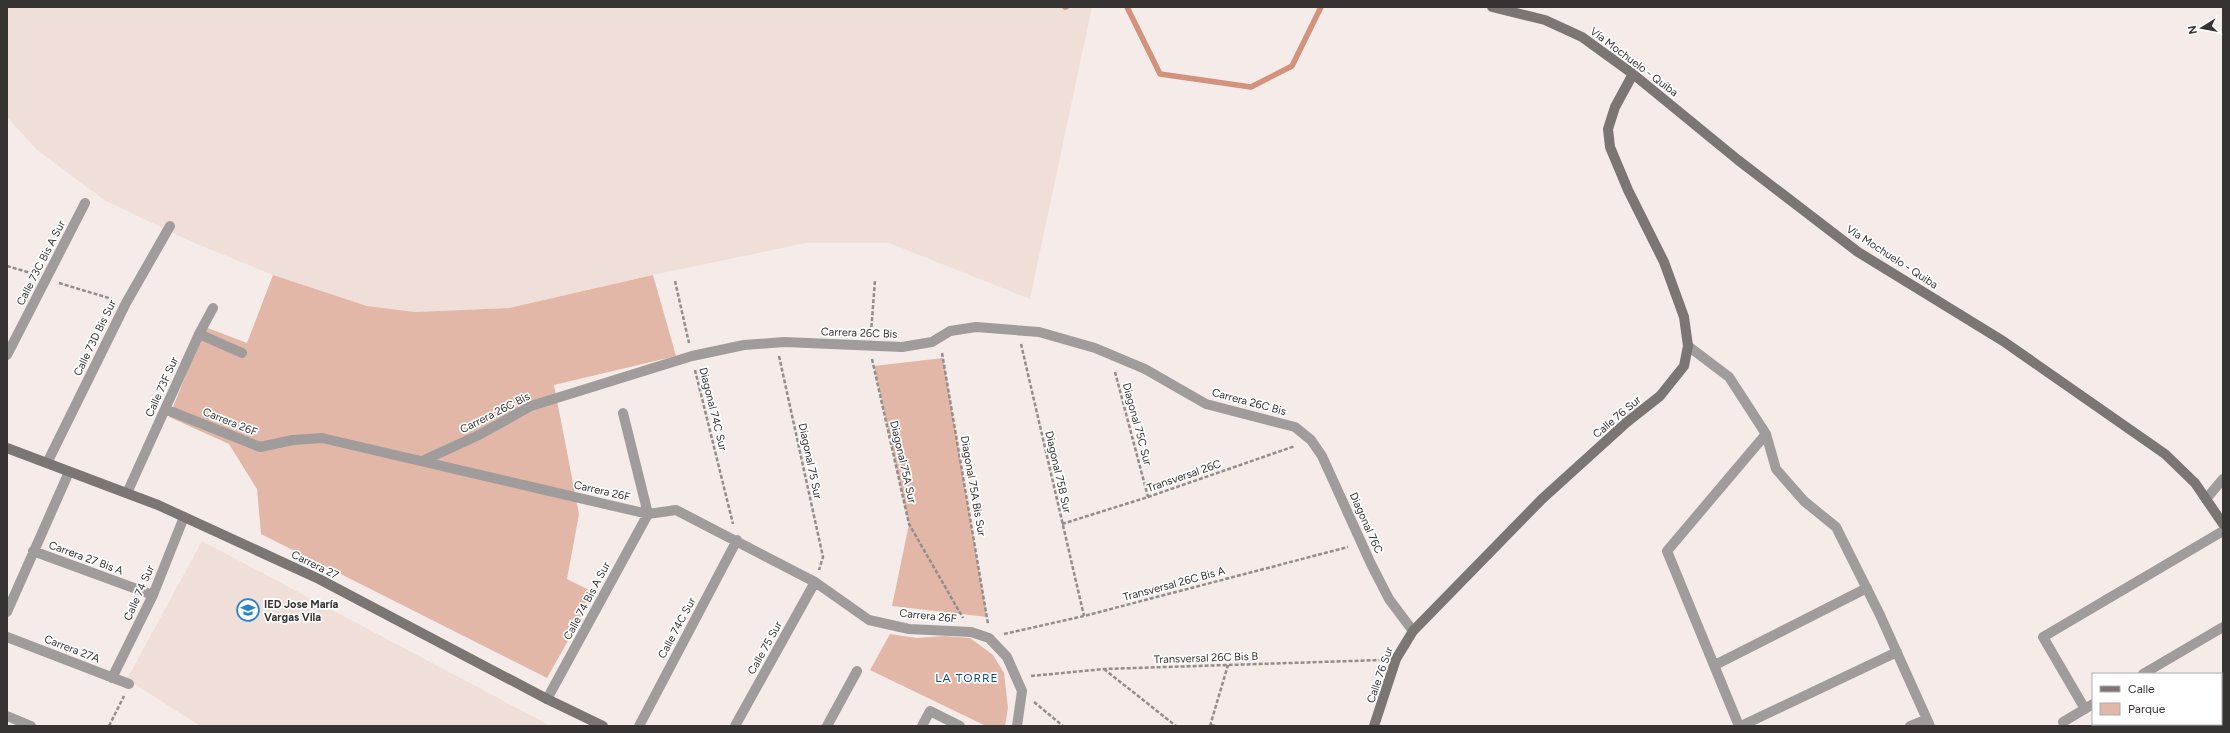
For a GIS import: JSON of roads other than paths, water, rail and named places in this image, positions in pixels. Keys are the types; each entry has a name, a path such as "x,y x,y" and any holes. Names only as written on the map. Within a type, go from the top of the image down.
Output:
{"street":[{"name":"Vía Mochuelo - Quiba","path":"1492,7 1545,20 1582,37 1633,74 1738,160 1858,252 2003,341 2165,454 2195,483 2223,524"},
{"name":"Calle 76 Sur","path":"1374,726 1396,659 1413,631 1542,499 1627,422 1660,396 1684,366 1688,346 1684,317 1664,262 1628,190 1610,147 1608,129 1615,107 1633,74"},
{"name":"Calle 73C Bis A Sur","path":"7,355 85,203"},
{"name":"Calle 73D Bis Sur","path":"47,463 126,303 170,226"},
{"name":"Calle 73F Sur","path":"127,493 199,334 213,308"},
{"name":"Carrera 26C Bis","path":"422,461 479,435 532,406 692,356 744,345 777,343 902,347 932,342 950,331 976,327 1039,332 1095,348 1146,369 1206,404 1295,427"},
{"path":"199,334 242,353"},
{"path":"1688,346 1729,377 1766,434 1776,469 1804,501 1836,527 1867,588 1928,722 1910,726"},
{"name":"Carrera 26F","path":"165,409 260,447 293,440 322,438 648,514 676,510 815,582 869,620 909,629 971,632 989,638 1007,657 1022,691 1017,726"},
{"path":"623,413 648,514"},
{"name":"Diagonal 76C","path":"1295,427 1310,440 1322,456 1389,598 1413,631"},
{"path":"1766,434 1667,551 1740,726 1897,652"},
{"name":"Carrera 27","path":"7,448 127,493 184,517 319,579 548,699 603,726"},
{"path":"7,612 33,551 70,472"},
{"path":"2206,499 2223,479"},
{"name":"Calle 74 Bis A Sur","path":"548,699 648,514"},
{"name":"Calle 74 Sur","path":"112,678 153,595 184,517"},
{"path":"2063,722 2089,706 2043,637 2223,531"},
{"name":"Calle 74C Sur","path":"639,726 736,540"},
{"name":"Carrera 27 Bis A","path":"33,551 153,595"},
{"name":"Calle 75 Sur","path":"735,726 815,582"},
{"path":"1715,666 1867,588"},
{"path":"2146,673 2223,627"},
{"name":"Carrera 27A","path":"7,637 129,684"},
{"path":"827,726 857,671"},
{"path":"922,726 930,711 960,726"},
{"path":"7,716 31,726"}],"waterway":[{"path":"1127,7 1160,74 1251,87 1292,66 1321,7"}],"place":[{"name":"IED Jose María Vargas Vila","path":"248,610"}],"district":[{"name":"LA TORRE","path":"967,678"}]}
